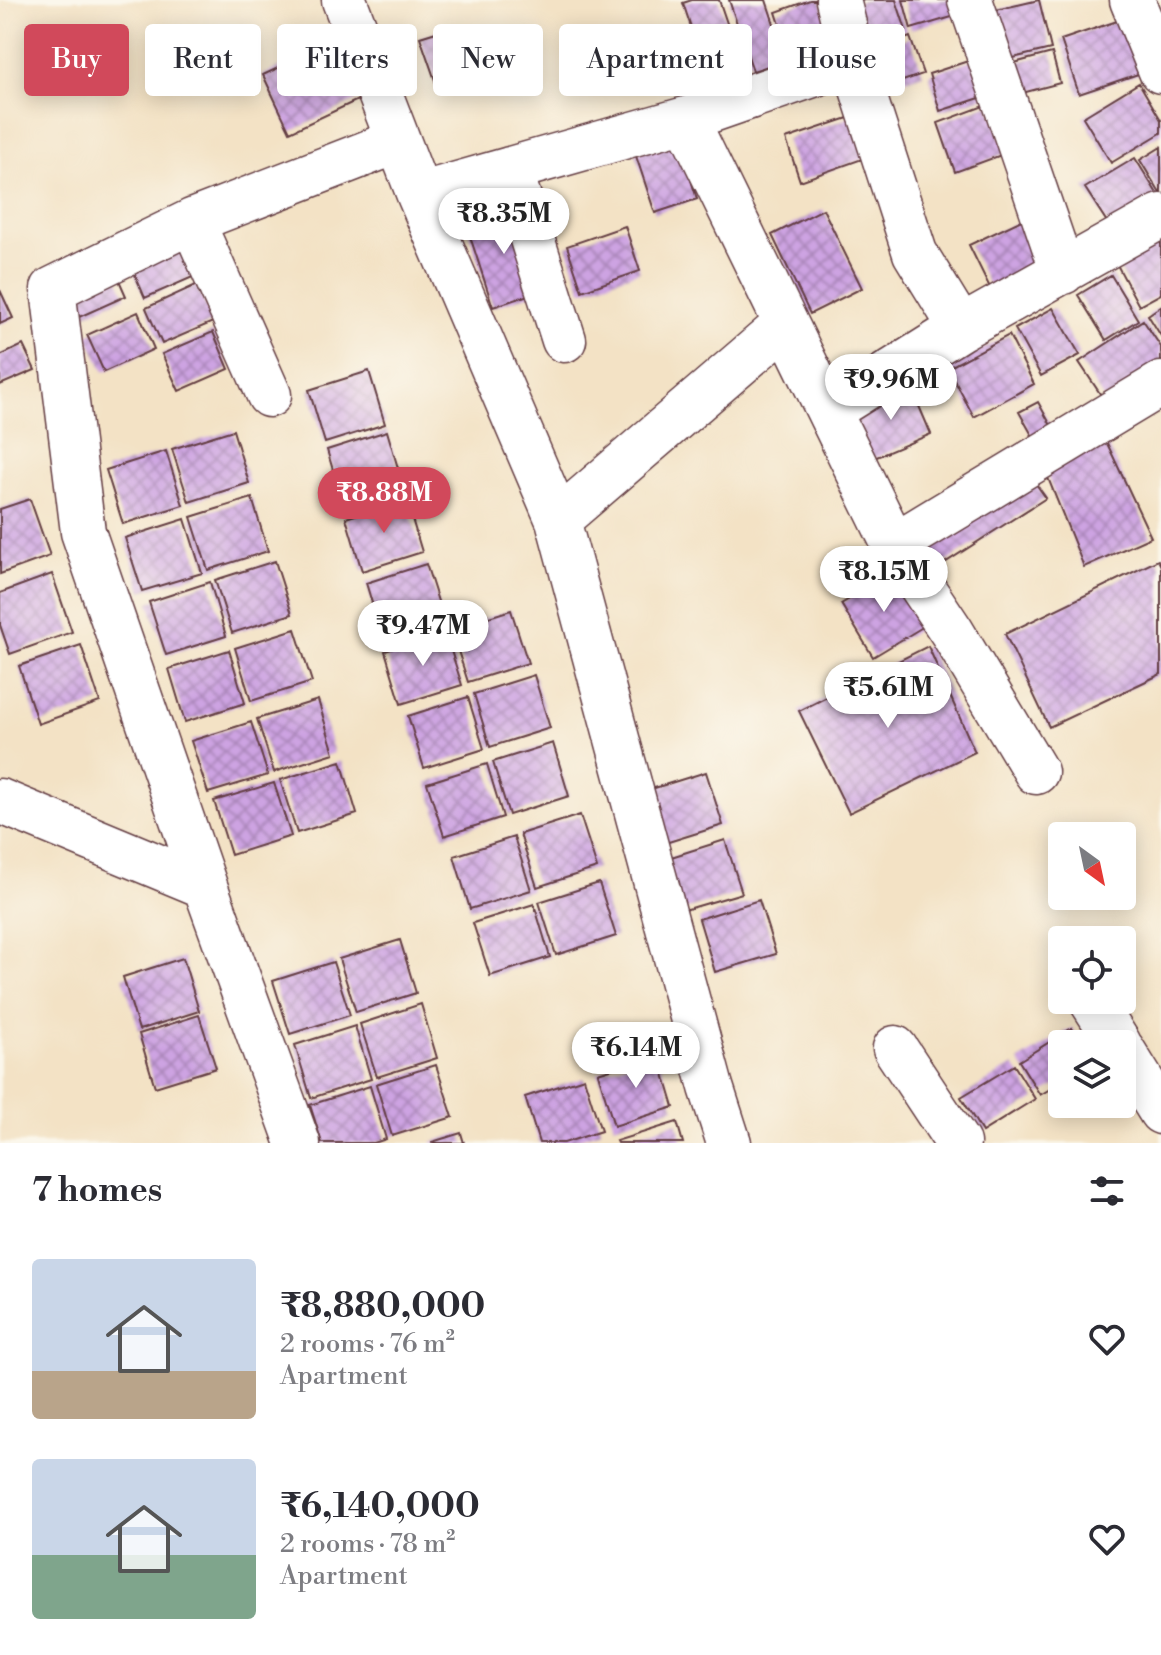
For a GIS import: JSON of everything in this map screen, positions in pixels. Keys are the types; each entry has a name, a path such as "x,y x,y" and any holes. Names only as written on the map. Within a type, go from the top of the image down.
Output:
{"street":[{"path":"344,0 419,195 558,520 702,1056 729,1143"},
{"path":"838,0 844,24"},
{"path":"970,0 1063,272"},
{"path":"1132,0 1161,71"},
{"path":"419,195 686,119 768,91"},
{"path":"864,96 915,253 961,328"},
{"path":"686,119 894,545 952,632 1036,772"},
{"path":"298,1143 205,886 83,532 53,289 192,221 398,141"},
{"path":"510,169 564,340"},
{"path":"829,411 961,328 1161,216"},
{"path":"192,221 269,395"},
{"path":"558,520 786,324"},
{"path":"894,545 1161,384"},
{"path":"0,801 205,886"},
{"path":"895,1048 958,1143"},
{"path":"1136,1072 1161,1112"}],"building":[{"path":"719,0 727,24 690,24 683,3"},
{"path":"729,0 766,0 774,24 768,24 768,66 753,71 752,24 737,24"},
{"path":"810,0 820,0 828,24 780,24 776,12"},
{"path":"864,0 896,0 904,24 849,24 843,7"},
{"path":"903,0 958,0 962,14 911,29"},
{"path":"1039,0 1051,49 996,62 983,13"},
{"path":"1123,19 1141,73 1079,94 1061,40"},
{"path":"433,33 433,74 420,37"},
{"path":"910,37 923,74 905,80 905,39"},
{"path":"1052,53 1060,83 1007,97 999,67"},
{"path":"977,58 989,95 940,111 929,74"},
{"path":"277,68 277,96 359,96 360,99 290,132 263,75"},
{"path":"1139,83 1161,120 1161,133 1111,163 1083,117"},
{"path":"989,104 1007,153 955,172 938,123"},
{"path":"857,115 871,156 800,181 786,139"},
{"path":"678,139 697,199 655,213 635,153"},
{"path":"1161,147 1161,195 1140,160"},
{"path":"1135,158 1161,200 1116,236 1085,188"},
{"path":"514,204 543,290 493,307 465,221"},
{"path":"823,209 862,288 810,314 772,235"},
{"path":"1026,218 1052,271 995,298 969,245"},
{"path":"625,226 640,271 582,291 567,246"},
{"path":"1161,234 1161,294 1139,306 1115,261"},
{"path":"179,239 195,276 145,298 129,261"},
{"path":"115,271 126,296 77,318 65,293"},
{"path":"1111,275 1138,320 1106,340 1078,295"},
{"path":"196,285 213,322 162,344 146,308"},
{"path":"0,290 13,318 0,324"},
{"path":"1161,306 1161,336 1148,315"},
{"path":"1053,308 1080,355 1041,376 1015,329"},
{"path":"138,312 154,349 104,372 87,335"},
{"path":"1143,320 1161,347 1161,376 1111,410 1079,362"},
{"path":"213,332 229,369 179,391 162,354"},
{"path":"1009,335 1034,384 974,417 948,368"},
{"path":"23,345 35,370 0,385 0,356"},
{"path":"369,371 385,424 325,443 309,390"},
{"path":"910,385 931,434 872,459 851,409"},
{"path":"1038,402 1059,440 1041,451 1019,412"},
{"path":"233,430 249,483 189,502 172,449"},
{"path":"387,431 403,485 343,504 327,450"},
{"path":"1105,439 1151,537 1084,567 1042,463"},
{"path":"166,451 183,505 123,524 106,470"},
{"path":"1026,470 1046,498 929,573 910,540"},
{"path":"252,498 268,551 208,570 191,517"},
{"path":"30,499 50,556 0,574 0,509"},
{"path":"406,499 422,552 362,571 346,518"},
{"path":"185,519 202,573 142,591 125,538"},
{"path":"1158,560 1161,566 1161,674 1049,727 1005,634"},
{"path":"275,561 292,614 232,633 215,580"},
{"path":"426,564 443,617 382,636 366,583"},
{"path":"895,572 926,625 873,657 841,604"},
{"path":"52,574 72,632 10,654 0,625 0,593"},
{"path":"210,582 226,636 166,655 149,602"},
{"path":"511,610 528,663 468,682 451,629"},
{"path":"295,629 312,682 251,701 235,648"},
{"path":"445,632 462,685 401,704 385,651"},
{"path":"81,645 100,702 38,724 19,666"},
{"path":"928,646 975,752 849,813 799,711"},
{"path":"229,650 245,703 185,722 169,669"},
{"path":"534,675 550,728 490,747 474,694"},
{"path":"468,697 484,749 424,768 408,716"},
{"path":"318,700 334,753 274,772 257,719"},
{"path":"251,722 268,775 208,793 191,741"},
{"path":"553,743 569,796 509,815 493,762"},
{"path":"341,761 357,814 297,833 280,780"},
{"path":"487,764 503,817 444,836 427,783"},
{"path":"706,772 723,825 662,844 645,791"},
{"path":"274,783 291,836 231,855 214,801"},
{"path":"580,815 597,868 537,887 520,834"},
{"path":"514,837 531,890 470,909 454,856"},
{"path":"725,840 742,893 681,911 665,859"},
{"path":"599,883 616,936 556,955 539,902"},
{"path":"759,900 776,954 715,972 699,919"},
{"path":"534,904 550,957 490,976 473,923"},
{"path":"400,940 416,993 356,1012 339,959"},
{"path":"183,958 199,1011 139,1030 123,977"},
{"path":"333,962 350,1015 290,1034 273,981"},
{"path":"421,1004 437,1058 377,1077 360,1024"},
{"path":"199,1015 216,1068 155,1087 139,1034"},
{"path":"355,1026 371,1079 311,1098 295,1045"},
{"path":"1048,1043 1048,1090 1040,1095 1019,1061"},
{"path":"658,1054 674,1107 614,1126 598,1073"},
{"path":"436,1065 453,1117 392,1136 376,1084"},
{"path":"1014,1065 1035,1099 982,1132 961,1097"},
{"path":"584,1078 601,1131 564,1143 539,1143 525,1097"},
{"path":"370,1086 386,1139 374,1143 322,1143 310,1105"},
{"path":"677,1122 683,1143 616,1141"},
{"path":"461,1133 464,1143 432,1143 432,1142"}]}
